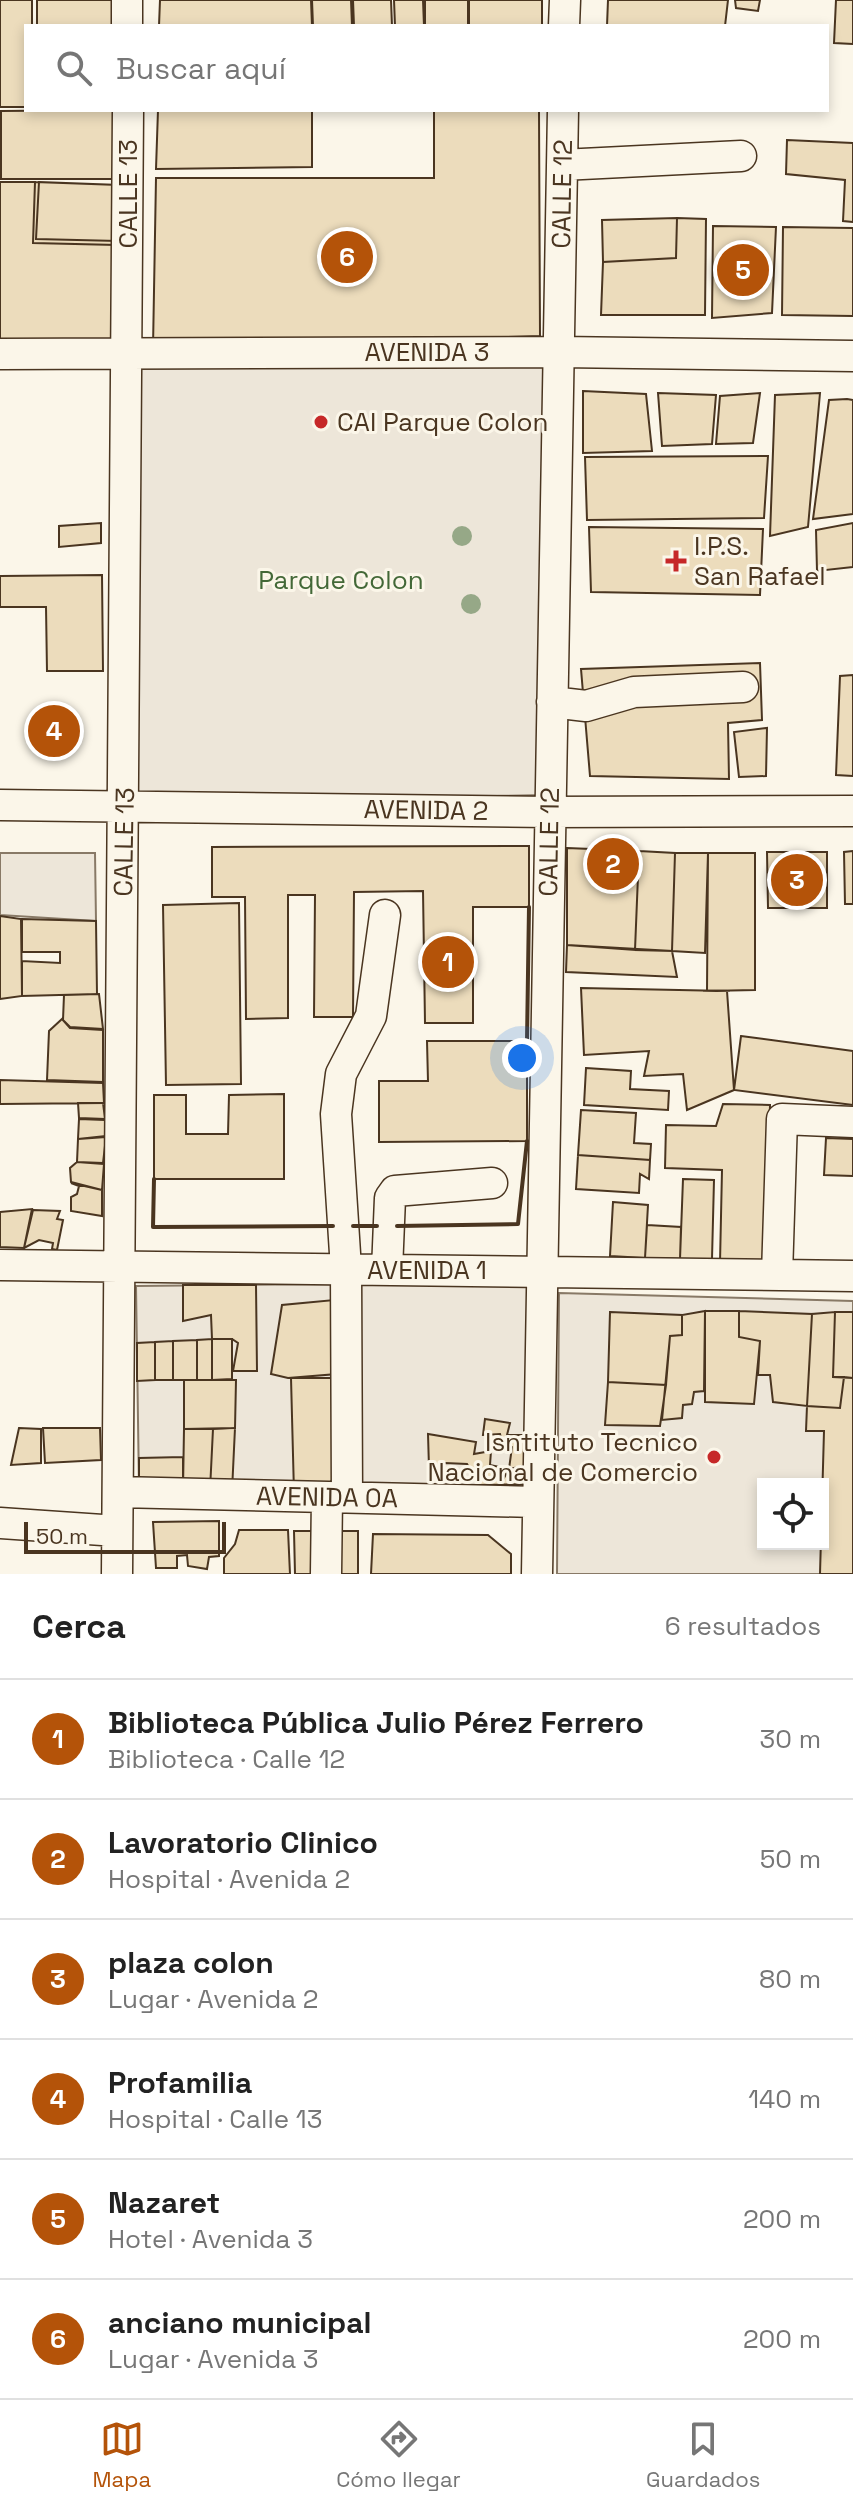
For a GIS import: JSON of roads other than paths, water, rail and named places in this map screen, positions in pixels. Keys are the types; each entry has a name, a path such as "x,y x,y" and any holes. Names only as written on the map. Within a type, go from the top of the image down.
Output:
{"street":[{"path":"127,0 127,24"},
{"path":"564,24 565,0"},
{"name":"CALLE 13","path":"117,1574 128,112"},
{"name":"CALLE 12","path":"537,1574 563,112"},
{"path":"562,165 741,156"},
{"name":"AVENIDA 3","path":"0,354 560,352 853,356"},
{"path":"552,702 586,706 634,692 743,687"},
{"name":"AVENIDA 2","path":"0,805 549,812 853,811"},
{"path":"326,1574 337,1497 346,1269 336,1114 341,1074 371,1016 385,915"},
{"path":"777,1275 782,1119 853,1122"},
{"path":"387,1270 390,1198 395,1191 492,1183"},
{"name":"AVENIDA 1","path":"0,1265 853,1276"},
{"name":"AVENIDA 0A","path":"118,1492 536,1502"},
{"path":"0,1523 117,1531"}],"place":[{"name":"anciano municipal","path":"347,257"},
{"name":"Nazaret","path":"743,270"},
{"name":"CAI Parque Colon","path":"321,422"},
{"name":"I.P.S. San Rafael","path":"676,561"},
{"name":"Profamilia","path":"54,731"},
{"name":"Lavoratorio Clinico","path":"613,864"},
{"name":"plaza colon","path":"797,880"},
{"name":"Biblioteca Pública Julio Pérez Ferrero","path":"448,962"},
{"name":"Isntituto Tecnico Nacional de Comercio","path":"714,1457"}],"park label":[{"name":"Parque Colon","path":"341,580"}]}
